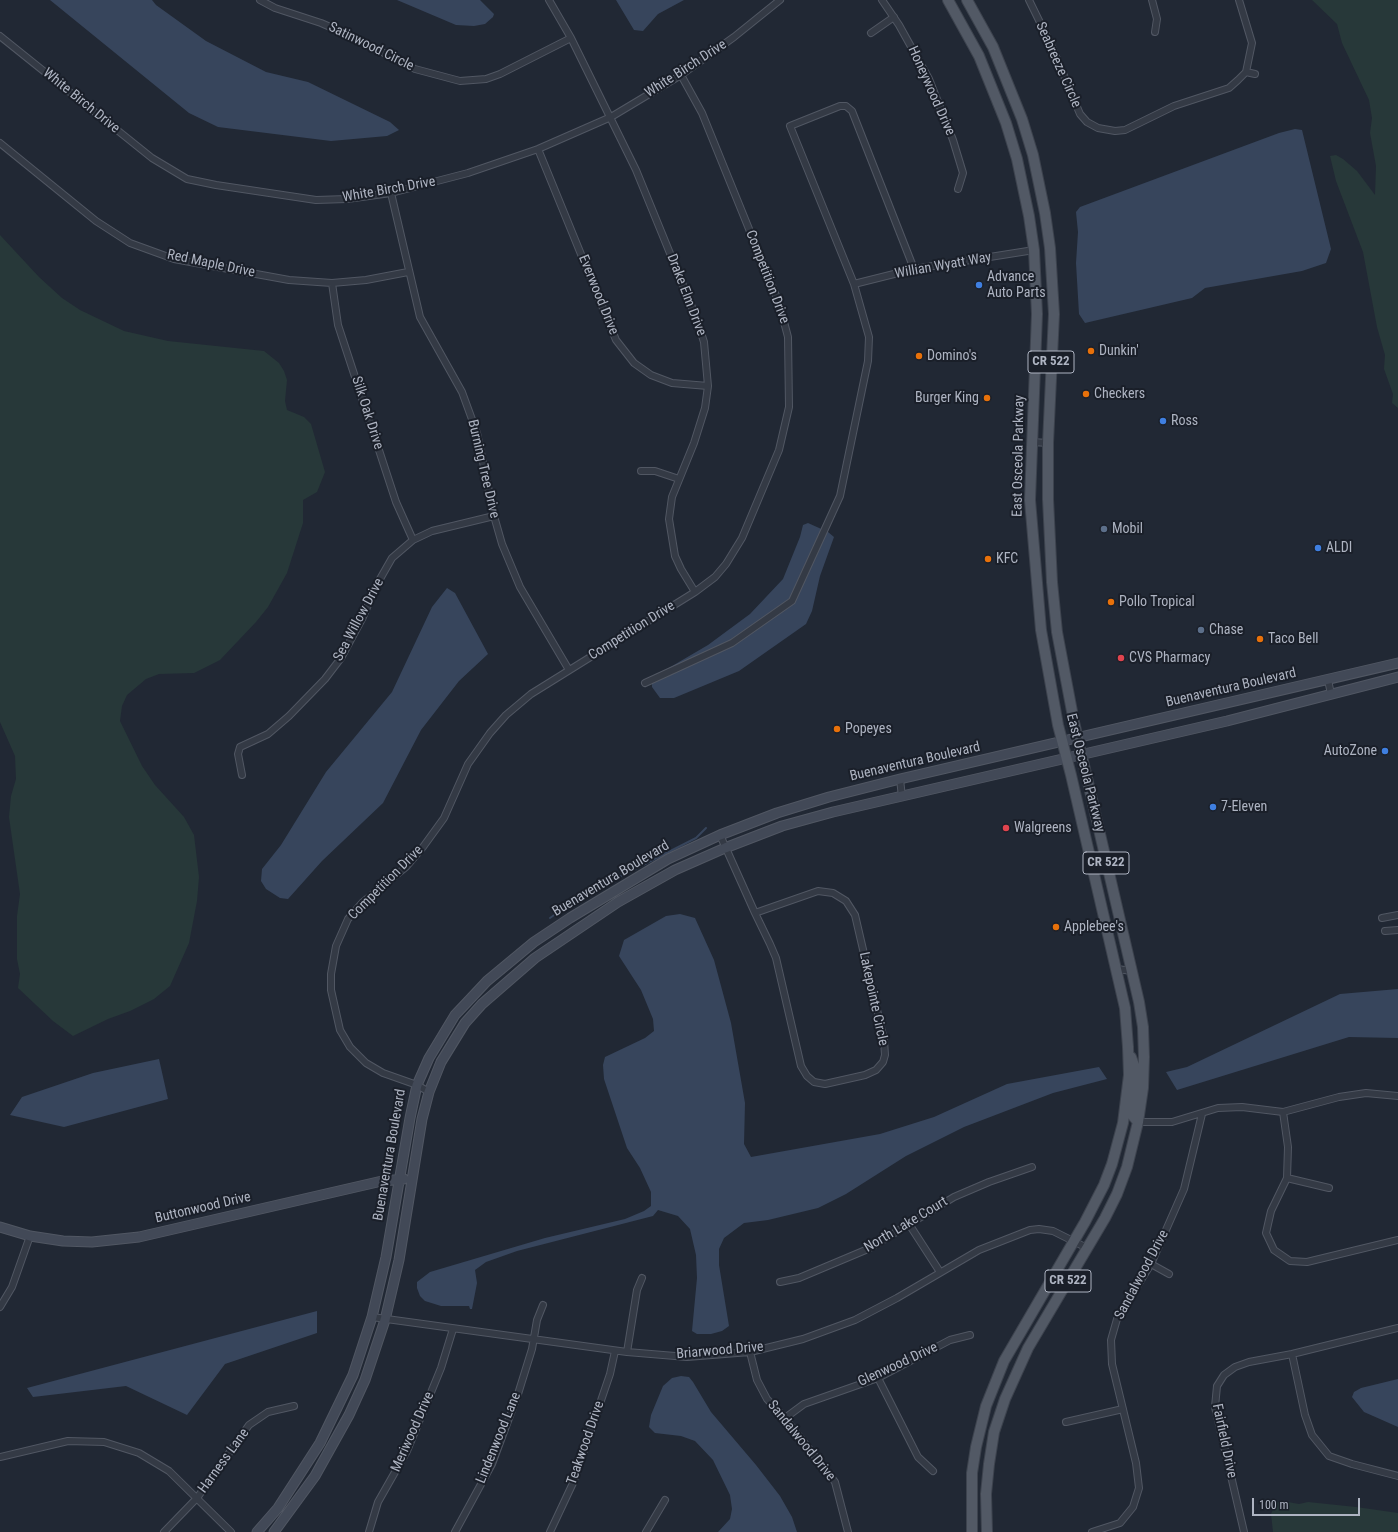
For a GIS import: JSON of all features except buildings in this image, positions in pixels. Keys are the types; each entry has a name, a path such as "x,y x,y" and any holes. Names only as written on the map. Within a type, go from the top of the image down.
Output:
{"main road":[{"name":"East Osceola Parkway","path":"948,0 979,56 1006,123 1024,188 1034,250 1037,327 1030,500 1036,582 1045,658 1062,742 1117,969 1125,1008 1128,1047 1127,1098 1112,1164 1094,1206 1016,1339 996,1379 986,1406 976,1447 972,1473 972,1532"},
{"name":"East Osceola Parkway","path":"967,0 993,47 1007,78 1033,155 1046,213 1054,314 1048,443 1048,500 1053,589 1064,673 1077,738 1132,971 1143,1027 1143,1088 1138,1122 1126,1167 1117,1194 1028,1348 1005,1399 994,1432 989,1464 986,1494 987,1532"},
{"name":"Buenaventura Boulevard","path":"257,1532 278,1508 320,1443 352,1375 372,1317 386,1257 417,1086 429,1058 455,1015 477,991 534,942 634,878 668,859 720,836 789,809 900,779 1398,663"},
{"name":"Buenaventura Boulevard","path":"274,1532 315,1476 337,1438 365,1380 385,1320 399,1260 411,1180 429,1092 441,1062 466,1023 494,992 524,968 576,929 618,902 675,870 725,848 782,826 834,812 1081,755 1398,677"},
{"path":"1128,1047 1136,1071 1132,1109 1133,1116 1138,1122"},
{"name":"Buttonwood Drive","path":"0,1228 30,1236 63,1241 92,1242 139,1237 399,1179 411,1180"}],"street":[{"name":"Satinwood Circle","path":"260,0 275,8 321,23 351,36 414,69 460,81 486,79 500,74 571,38"},
{"path":"549,0 571,38 611,117"},
{"name":"Honeywood Drive","path":"882,0 894,17 929,79 953,140 963,173 958,188"},
{"name":"Seabreeze Circle","path":"1029,0 1080,114 1087,122 1098,128 1106,130 1126,130 1174,106 1229,88 1246,72"},
{"path":"1152,0 1157,19 1155,32"},
{"path":"1239,0 1252,43 1246,72 1255,74"},
{"name":"White Birch Drive","path":"0,36 152,158 187,179 316,200 347,199 391,193 468,173 538,149 611,117 681,75 734,37 777,1"},
{"path":"871,33 894,17"},
{"name":"Competition Drive","path":"429,1092 378,1071 366,1063 350,1047 340,1030 331,990 331,974 336,946 348,919 363,902 406,866 423,847 444,818 468,764 490,733 506,715 531,694 695,592 715,577 726,564 742,538 779,450 789,407 790,366 788,337 779,303 702,113 681,75"},
{"path":"645,683 732,643 792,601 840,496 868,361 869,337 854,284 790,126 840,106 846,106 852,111 914,269"},
{"name":"Drake Elm Drive","path":"611,117 636,170 696,317 704,342 708,386 702,420 672,497 669,519 675,556 695,592"},
{"name":"Red Maple Drive","path":"0,143 96,221 130,242 174,259 289,280 332,283 366,280 408,272"},
{"name":"Everwood Drive","path":"538,149 616,340 634,363 651,375 672,383 708,386"},
{"name":"Burning Tree Drive","path":"391,193 408,272 420,317 462,392 477,433 494,516 502,544 520,587 569,670"},
{"name":"Willian Wyatt Way","path":"854,284 914,269 1034,250"},
{"name":"Silk Oak Drive","path":"332,283 338,325 396,502 413,540"},
{"path":"1032,442 1048,443"},
{"path":"641,471 655,471 679,479"},
{"name":"Sea Willow Drive","path":"242,775 238,754 240,747 268,734 289,716 325,679 341,658 363,617 376,586 392,558 413,540 432,531 494,516"},
{"path":"1328,680 1331,694"},
{"path":"900,779 902,796"},
{"name":"Lakepointe Circle","path":"720,836 755,914 776,958 801,1066 807,1076 814,1082 825,1084 865,1076 876,1070 883,1062 885,1055 884,1040 855,915 846,901 833,893 818,891 755,914"},
{"path":"1382,918 1398,915"},
{"path":"1385,931 1398,930"},
{"path":"1117,969 1132,971"},
{"path":"1138,1122 1172,1122 1218,1108 1242,1106 1283,1112 1339,1097 1366,1094 1398,1096"},
{"path":"1283,1112 1288,1147 1287,1178 1271,1211 1266,1234 1274,1250 1290,1261 1307,1262 1398,1240"},
{"name":"Sandalwood Drive","path":"1092,1532 1120,1522 1133,1507 1139,1488 1136,1463 1112,1364 1111,1340 1117,1319 1151,1264 1184,1189 1202,1114"},
{"name":"North Lake Court","path":"780,1282 799,1278 868,1249 954,1197 989,1182 1032,1167"},
{"path":"1287,1178 1329,1188"},
{"path":"909,1224 940,1272"},
{"name":"Briarwood Drive","path":"372,1317 615,1351 687,1357 750,1352 803,1339 855,1320 898,1298 979,1250 1030,1230 1039,1229 1053,1231 1074,1240 1087,1248"},
{"path":"0,1306 12,1287 30,1236"},
{"path":"1151,1264 1169,1274"},
{"path":"627,1352 637,1290 642,1278"},
{"name":"Lindenwood Lane","path":"455,1532 492,1464 518,1394 534,1340 537,1320 544,1305"},
{"name":"Fairfield Drive","path":"1244,1532 1216,1414 1215,1394 1224,1375 1234,1367 1249,1362 1292,1354 1398,1328"},
{"name":"Meriwood Drive","path":"369,1532 378,1502 407,1452 441,1368 453,1329"},
{"name":"Glenwood Drive","path":"785,1418 804,1404 878,1378 950,1340 970,1335"},
{"name":"Teakwood Drive","path":"550,1532 573,1483 610,1374 615,1351"},
{"name":"Sandalwood Drive","path":"750,1352 758,1380 766,1399 785,1418 835,1482 848,1532"},
{"path":"1292,1354 1305,1415 1312,1435 1329,1456 1352,1464 1398,1476"},
{"path":"878,1378 918,1457 933,1471"},
{"name":"Harness Lane","path":"164,1532 197,1498 250,1425 268,1412 294,1406"},
{"path":"1066,1422 1123,1409"},
{"path":"0,1457 68,1441 104,1442 139,1453 169,1471 231,1532"},
{"path":"646,1532 665,1500"}],"shaded area":[{"path":"1312,0 1398,0 1398,408 1392,403 1393,394 1384,369 1385,355 1377,327 1363,252 1336,181 1330,156 1336,155 1357,171 1375,195 1376,166 1370,133 1372,118 1369,100 1342,43 1337,24"},
{"path":"0,235 39,277 62,298 80,310 124,331 168,341 264,351 279,363 284,371 287,380 285,401 287,410 304,417 311,424 325,472 317,492 303,500 303,523 287,573 268,607 256,622 220,660 194,673 159,674 146,679 127,695 122,706 120,721 142,766 155,785 184,817 194,835 199,877 197,901 189,943 170,986 154,999 73,1036 53,1021 18,988 20,974 17,959 17,916 20,894 9,817 11,796 16,779 15,756 0,722"},
{"path":"1282,1501 1299,1504 1308,1502 1398,1513 1398,1532 1273,1532 1271,1514 1276,1503"}],"water":[{"path":"50,0 152,0 156,5 206,41 266,72 308,82 390,122 399,130 387,136 331,141 218,127 189,113"},
{"path":"397,0 480,0 494,14 493,17 485,24 474,26 456,25"},
{"path":"616,0 684,0 658,14 643,31 634,30"},
{"path":"1295,129 1302,130 1331,249 1326,263 1302,271 1205,288 1192,298 1085,323 1079,314 1076,263 1078,232 1076,212 1080,207 1279,133"},
{"path":"808,523 828,532 834,537 820,576 812,611 806,624 739,671 674,698 660,698 652,687 652,681 667,669 708,645 750,614 783,579 800,537 803,525"},
{"path":"447,588 455,593 488,654 459,681 421,730 383,803 322,861 288,899 280,898 266,889 261,881 262,869 281,845 326,772 392,692 432,607"},
{"path":"680,914 695,918 714,960 731,1023 745,1103 744,1144 751,1157 880,1134 934,1117 1007,1084 1099,1067 1107,1079 1053,1093 964,1127 906,1156 846,1194 818,1208 768,1220 744,1223 724,1238 719,1249 719,1265 729,1326 722,1331 711,1334 697,1334 692,1331 697,1278 696,1255 690,1229 678,1216 658,1210 653,1216 517,1251 486,1262 475,1270 477,1283 472,1309 470,1309 469,1306 441,1306 425,1301 420,1296 417,1288 417,1282 430,1272 545,1238 625,1219 644,1211 651,1206 651,1192 640,1168 627,1148 604,1079 603,1065 605,1057 645,1038 654,1031 653,1019 641,990 619,956 624,940 666,916"},
{"path":"1398,989 1398,1038 1349,1037 1177,1090 1166,1072 1187,1067 1340,994"},
{"path":"159,1059 168,1099 64,1127 10,1115 22,1097 93,1073"},
{"path":"317,1311 317,1333 225,1364 187,1415 126,1386 33,1397 27,1388"},
{"path":"681,1376 689,1377 711,1412 780,1496 792,1517 797,1532 718,1532 730,1519 732,1509 730,1495 713,1460 695,1441 681,1436 655,1433 649,1427 651,1415 663,1386 672,1378"},
{"path":"1398,1379 1398,1427 1364,1412 1352,1397 1354,1392 1361,1388"}],"waterway":[{"path":"550,918 578,898 696,838 706,828"}],"place":[{"name":"Advance Auto Parts","path":"979,285"},
{"name":"Dunkin'","path":"1091,351"},
{"name":"Domino's","path":"919,356"},
{"name":"Checkers","path":"1086,394"},
{"name":"Burger King","path":"987,398"},
{"name":"Ross","path":"1163,421"},
{"name":"Mobil","path":"1104,529"},
{"name":"ALDI","path":"1318,548"},
{"name":"KFC","path":"988,559"},
{"name":"Pollo Tropical","path":"1111,602"},
{"name":"Chase","path":"1201,630"},
{"name":"Taco Bell","path":"1260,639"},
{"name":"CVS Pharmacy","path":"1121,658"},
{"name":"Popeyes","path":"837,729"},
{"name":"AutoZone","path":"1385,751"},
{"name":"7-Eleven","path":"1213,807"},
{"name":"Walgreens","path":"1006,828"},
{"name":"Applebee's","path":"1056,927"}]}
